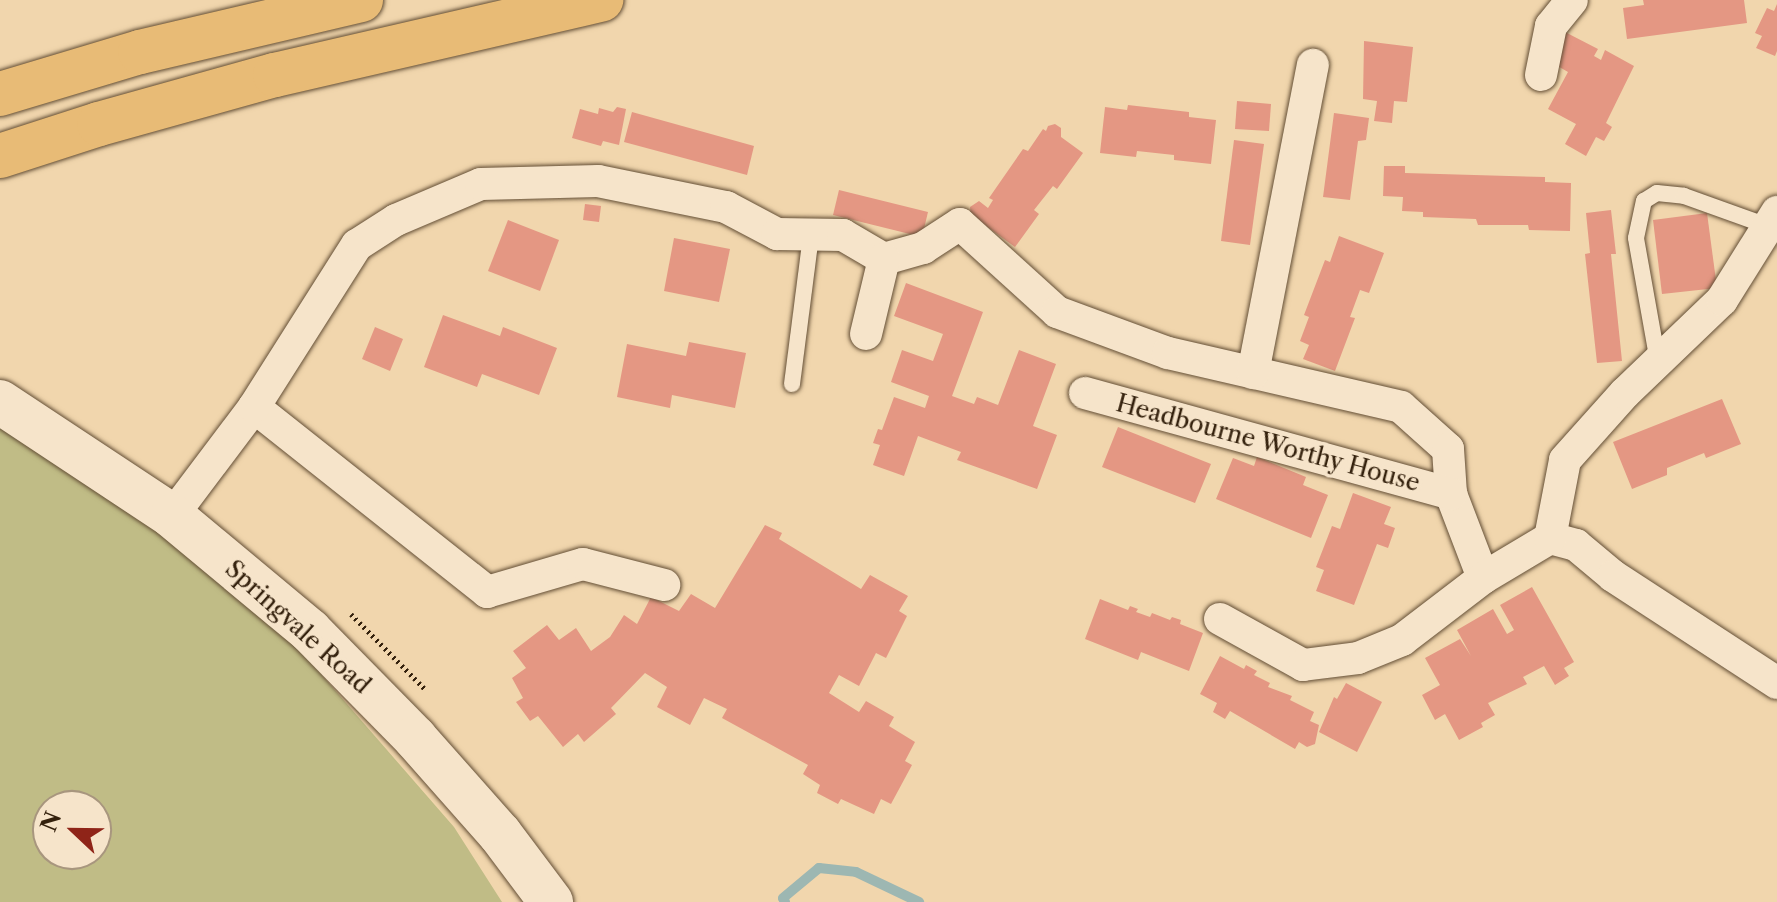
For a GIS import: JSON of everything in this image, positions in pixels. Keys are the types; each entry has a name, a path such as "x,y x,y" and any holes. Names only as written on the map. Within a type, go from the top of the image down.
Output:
{"highway":[{"path":"0,94 140,52 361,0"},
{"path":"0,156 99,124 275,75 601,0"}],"street":[{"path":"1541,75 1551,26 1572,0"},
{"path":"1253,373 1313,65"},
{"path":"172,516 254,407 357,245 396,220 481,184 598,181 726,207 777,234 843,235 884,259 866,334"},
{"path":"1550,538 1565,460 1722,300 1773,219"},
{"name":"Headbourne Worthy House","path":"884,259 923,248 960,224 1057,312 1168,353 1401,407 1448,449 1451,494 1483,578"},
{"name":"Headbourne Worthy House","path":"1085,393 1451,494"},
{"name":"Springvale Road","path":"0,402 172,516 310,631 500,834 551,902"},
{"path":"254,407 487,592 583,564 664,585"},
{"path":"1220,619 1303,665 1358,658 1402,640 1483,578 1550,538 1576,545 1613,576 1777,683"}],"lane":[{"path":"1658,362 1636,238 1644,201 1657,193 1684,196 1773,219"},
{"path":"792,384 811,236"}],"shaded area":[{"path":"0,426 154,516 280,627 454,827 502,902 0,902"}],"building":[{"path":"1643,0 1744,0 1747,23 1627,39 1623,8 1644,5"},
{"path":"1777,4 1775,56 1756,48 1762,36 1755,33 1767,8 1774,11"},
{"path":"1565,32 1598,49 1594,56 1601,60 1605,50 1634,66 1606,123 1612,127 1604,141 1596,137 1586,156 1565,144 1576,124 1548,109 1568,72 1549,61"},
{"path":"1364,41 1413,47 1407,102 1394,101 1392,123 1374,121 1377,101 1363,99"},
{"path":"1237,101 1271,104 1269,131 1235,129"},
{"path":"1128,105 1189,112 1189,117 1216,120 1211,164 1174,160 1174,155 1137,151 1136,157 1100,153 1105,107 1127,110"},
{"path":"617,107 626,109 619,145 603,141 601,146 572,138 580,109 598,114 599,108 613,112"},
{"path":"632,112 754,146 747,175 624,142"},
{"path":"1334,113 1369,118 1366,140 1358,141 1350,200 1323,197"},
{"path":"1055,124 1061,128 1061,137 1083,153 1057,189 1053,186 1034,210 1039,214 1015,247 971,215 970,207 979,201 988,208 993,200 989,198 1023,149 1028,151 1043,129 1046,131 1048,126"},
{"path":"1234,140 1264,144 1250,245 1221,241"},
{"path":"1384,166 1405,166 1405,173 1545,177 1545,182 1571,183 1570,231 1529,230 1528,225 1478,225 1476,219 1423,217 1423,212 1402,211 1403,197 1383,196"},
{"path":"839,190 928,212 922,237 833,215"},
{"path":"585,204 601,206 599,222 583,220"},
{"path":"1611,210 1616,254 1611,254 1622,361 1597,363 1585,254 1590,253 1586,213"},
{"path":"1707,213 1717,288 1662,294 1653,220"},
{"path":"508,220 559,240 540,291 488,271"},
{"path":"1339,236 1384,253 1369,293 1360,290 1350,317 1355,318 1335,371 1303,359 1309,345 1300,341 1309,317 1304,315 1325,260 1330,262"},
{"path":"674,238 730,249 719,302 664,291"},
{"path":"906,283 983,312 952,396 974,404 977,397 998,405 1019,350 1056,364 1033,426 1057,435 1037,489 957,460 961,452 918,436 904,476 873,465 880,445 873,443 878,429 882,430 894,397 925,408 929,396 891,382 902,350 933,361 943,334 894,316"},
{"path":"443,315 500,336 503,327 557,348 539,395 482,374 477,387 424,367"},
{"path":"375,327 403,339 390,371 362,359"},
{"path":"689,342 746,353 735,408 672,395 670,408 617,397 627,344 686,356"},
{"path":"1722,399 1741,444 1706,458 1704,453 1667,468 1667,475 1632,489 1613,442"},
{"path":"1118,427 1211,464 1195,503 1102,467"},
{"path":"1257,457 1306,477 1303,485 1328,495 1311,538 1216,499 1233,458 1254,466"},
{"path":"1353,493 1391,507 1384,524 1395,528 1388,548 1377,544 1354,605 1316,591 1324,570 1316,567 1332,526 1340,529"},
{"path":"765,525 782,533 779,539 861,589 870,575 908,596 899,611 907,616 886,658 876,653 859,686 839,675 829,693 859,712 866,701 894,717 889,726 915,742 905,761 912,765 891,804 881,799 874,814 841,799 838,804 817,793 820,785 803,774 808,765 722,718 727,709 704,698 690,725 657,707 667,687 645,673 611,708 616,714 584,742 578,734 563,747 538,716 530,721 516,702 523,698 512,678 526,668 513,651 547,625 559,640 576,628 591,651 610,637 624,615 637,624 651,597 679,611 691,594 715,608"},
{"path":"1532,587 1574,662 1564,668 1569,676 1555,685 1544,666 1523,677 1527,684 1488,703 1495,715 1481,723 1483,727 1459,740 1445,714 1435,720 1422,695 1440,685 1425,658 1460,639 1471,656 1457,630 1493,609 1507,634 1514,630 1500,605"},
{"path":"1100,599 1128,610 1130,606 1150,617 1152,613 1170,620 1172,617 1181,620 1180,624 1203,633 1189,671 1141,652 1138,660 1085,639"},
{"path":"1220,656 1244,669 1246,665 1257,671 1254,675 1270,683 1268,687 1292,696 1290,700 1314,712 1310,721 1319,725 1315,744 1307,747 1299,742 1295,749 1230,711 1225,719 1213,712 1217,703 1200,694"},
{"path":"1346,683 1382,702 1357,752 1319,732 1334,697 1337,699"}],"waterway":[{"path":"785,902 783,898 819,868 856,872 919,902"}]}
